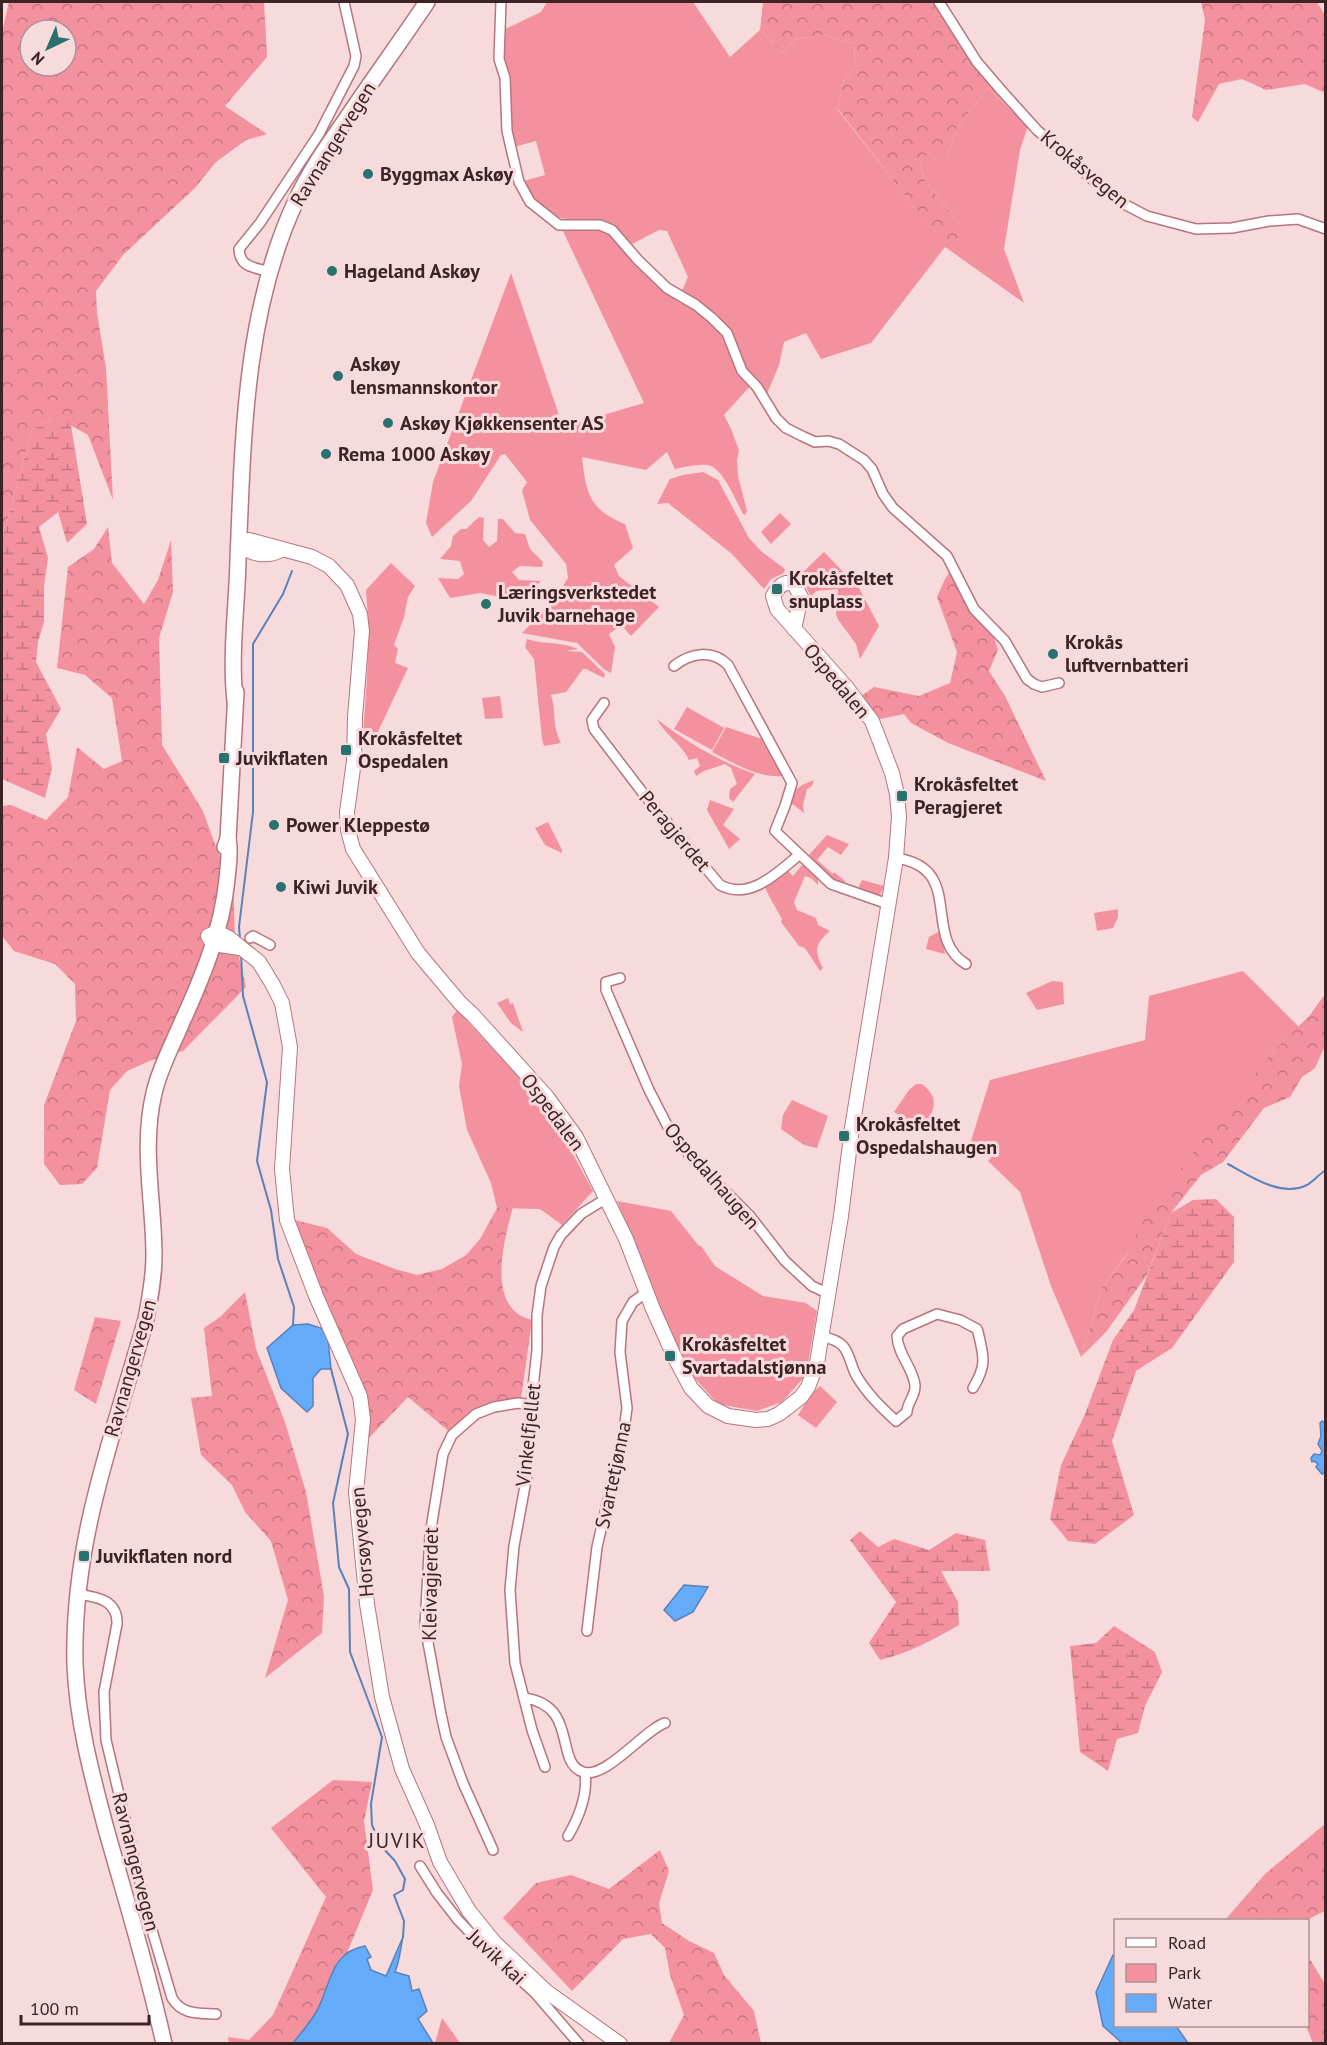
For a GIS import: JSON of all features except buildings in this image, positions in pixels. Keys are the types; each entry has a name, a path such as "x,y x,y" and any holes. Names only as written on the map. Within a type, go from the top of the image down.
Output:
{"main road":[{"name":"Ravnangervegen","path":"164,2043 82,1728 75,1664 82,1553 93,1500 146,1320 151,1294 154,1258 148,1173 148,1126 156,1087 213,937 228,839 235,701 233,684 245,546 246,405 258,321 270,272 288,219 309,176 427,2"}],"street":[{"path":"270,272 244,264 239,259 239,249 260,223 320,134 354,66 356,56 344,2"},
{"path":"501,2 499,59 505,78 507,131 519,182 530,202 559,225 592,224 612,231 663,284 696,305 719,324 727,333 742,370 757,387 776,418 786,428 802,436 815,442 828,441 838,444 864,460 873,470 883,494 893,508 947,556 974,609 1005,641 1027,679 1042,687 1059,683"},
{"name":"Krokåsvegen","path":"939,2 977,62 1037,130 1122,203 1147,216 1196,229 1222,229 1298,219 1326,229"},
{"name":"Ospedalen","path":"245,546 269,545 319,561 337,572 347,585 360,614 362,631 354,761 347,812 348,830 353,849 418,954 565,1121 584,1151 607,1198 639,1268 674,1356 691,1388 701,1401 714,1410 739,1419 768,1419 779,1414 796,1402 814,1374 842,1216 852,1128 896,858 899,818 897,794 888,760 877,732 855,697 794,629"},
{"path":"674,666 682,659 697,654 719,658 731,669 792,783 775,831 831,884 888,904"},
{"name":"Peragjerdet","path":"604,703 592,720 594,729 646,797 720,885 731,889 755,888 780,872 799,855"},
{"path":"896,858 920,864 933,878 950,949 966,964"},
{"path":"250,938 253,936 270,945"},
{"name":"Horsøyvegen","path":"213,937 227,948 240,948 255,958 269,977 282,1003 288,1025 290,1059 282,1169 287,1220 363,1407 356,1479 357,1517 375,1658 389,1726 402,1769 427,1825 440,1862 469,1911 494,1942 547,1992 620,2043"},
{"name":"Ospedalhaugen","path":"620,978 606,982 606,990 649,1090 668,1127 690,1156 750,1216 785,1261 812,1286 829,1294"},
{"name":"Vinkelfjellet","path":"545,1767 532,1730 513,1646 510,1590 514,1546 527,1474 537,1351 537,1315 541,1286 554,1247 570,1225 584,1212 607,1198"},
{"name":"Svartetjønna","path":"587,1631 597,1547 627,1408 620,1352 621,1328 624,1316 633,1302 647,1292"},
{"path":"822,1337 830,1338 842,1345 856,1374 870,1395 896,1421 907,1412 915,1389 914,1380 898,1348 897,1336 910,1325 940,1314 964,1322 977,1329 984,1356 984,1368 973,1388"},
{"name":"Kleivagjerdet","path":"493,1850 463,1783 446,1737 441,1714 425,1626 430,1535 443,1454 452,1435 476,1414 494,1407 531,1405"},
{"name":"Ravnangervegen","path":"78,1594 104,1600 113,1606 117,1614 104,1692 106,1740 149,1920 172,1998 185,2011 216,2014"},
{"path":"524,1698 541,1703 557,1717 564,1731 570,1759 580,1771 585,1773 599,1770 653,1730 665,1724"},
{"path":"568,1836 582,1806 585,1773"},
{"name":"Juvik kai","path":"420,1866 458,1920 530,1988 579,2043"}],"green space":[{"path":"9,2 264,2 267,57 225,106 267,134 246,140 216,162 195,188 123,255 96,291 97,313 106,368 113,500 88,435 55,417 32,430 2,540 2,32"},
{"path":"547,2 693,2 730,57 760,30 782,53 796,39 823,35 854,44 855,67 843,82 838,110 945,246 959,223 925,181 920,163 929,153 942,163 947,158 957,128 988,88 1028,126 1020,150 1004,249 1024,303 945,247 871,343 821,359 806,333 784,342 779,365 767,394 741,361 724,325 708,309 682,291 688,277 667,231 659,230 632,244 608,222 554,216 546,213 534,201 524,181 545,175 536,141 514,147 504,89 501,31 541,12"},
{"path":"763,2 937,2 984,74 1013,111 988,88 957,128 947,158 942,164 929,153 920,163 925,181 959,223 957,239 945,247 838,109 843,82 855,67 854,44 823,35 796,39 782,53 760,30"},
{"path":"1201,2 1317,2 1325,15 1325,93 1305,84 1266,90 1242,79 1219,84 1198,122 1192,117 1205,20"},
{"path":"605,228 690,303 722,335 734,365 752,384 724,415 739,450 738,476 747,511 745,515 724,478 714,467 696,465 675,469 667,452 646,470 582,457 585,480 592,498 604,513 625,524 633,548 614,565 619,576 659,607 631,636 621,625 609,634 615,647 611,673 577,643 522,633 554,600 568,578 566,564 530,520 522,490 527,482 505,454 501,455 471,501 432,537 426,523 433,482 511,273 563,427 644,403 562,229"},
{"path":"55,417 71,425 87,524 67,543 58,512 39,527 48,558 44,586 44,622 38,642 36,662 61,709 46,734 52,768 45,798 2,779 2,540 32,430"},
{"path":"703,472 718,480 749,538 761,551 785,569 784,573 771,579 764,589 732,554 668,503 657,504 670,479"},
{"path":"780,513 791,524 771,544 761,532"},
{"path":"479,517 484,518 483,540 489,547 497,541 498,519 503,519 515,533 525,534 530,549 543,562 542,567 520,566 512,572 519,580 541,581 521,601 480,593 450,598 438,578 458,579 464,574 460,561 440,559 451,546 453,536 461,529 466,529"},
{"path":"108,527 112,563 144,604 158,580 171,540 173,592 159,638 162,745 203,811 219,855 233,875 235,940 246,987 183,1051 152,1060 127,1071 110,1090 97,1168 82,1184 60,1185 44,1164 44,1105 76,1021 75,984 55,964 14,951 2,936 2,806 11,805 46,820 68,797 77,747 104,769 122,761 112,698 85,675 57,668 68,567 94,549"},
{"path":"824,552 859,588 879,626 860,659 856,644 836,615 838,589 816,591 811,597 805,585 802,573"},
{"path":"391,563 415,586 408,597 394,645 398,649 395,663 408,668 375,738 362,747 368,649 366,590"},
{"path":"952,568 991,628 998,650 989,671 1005,696 1046,781 948,743 911,723 904,714 876,720 860,697 874,687 919,696 950,683 957,652 937,597"},
{"path":"527,639 578,649 566,651 582,652 605,674 604,678 583,669 566,692 551,695 556,729 561,743 544,746 534,659 525,647"},
{"path":"500,696 503,718 485,719 482,698"},
{"path":"687,707 724,728 712,750 674,729"},
{"path":"657,719 703,750 755,774 733,802 729,798 730,789 737,784 731,768 725,764 696,776 694,771 700,766 697,758 689,760"},
{"path":"726,727 762,739 782,776 755,772 712,752"},
{"path":"814,780 812,786 807,789 803,805 804,813 791,803 793,792"},
{"path":"710,800 734,809 723,825 740,839 729,849 707,810"},
{"path":"548,822 562,853 545,845 535,828"},
{"path":"827,835 849,844 841,855 828,847 817,860 845,881 843,884 831,878 814,860 812,862 807,857"},
{"path":"802,865 818,879 818,885 805,876 794,902 797,910 816,918 818,925 830,931 819,943 817,952 823,968 820,971 805,948 799,946 781,922 782,919 765,887 787,870 793,876"},
{"path":"862,880 884,886 880,895 860,890"},
{"path":"1118,909 1118,917 1113,928 1097,931 1094,913"},
{"path":"940,931 945,954 926,949 929,937"},
{"path":"1243,971 1299,1027 1272,1053 1102,1288 1081,1357 1051,1286 1020,1192 988,1161 999,1149 965,1160 990,1080 1145,1040 1149,996"},
{"path":"1052,981 1063,982 1064,1004 1037,1010 1026,993"},
{"path":"1325,994 1325,1046 1315,1068 1302,1077 1290,1097 1264,1108 1223,1162 1201,1175 1171,1213 1147,1275 1106,1332 1081,1357 1102,1288 1127,1254 1151,1206 1272,1053 1310,1015"},
{"path":"508,998 510,1004 513,1003 523,1032 511,1023 497,1003"},
{"path":"457,1010 518,1076 562,1134 593,1191 562,1225 540,1209 497,1208 491,1183 467,1130 459,1086 462,1064 452,1017"},
{"path":"916,1084 922,1084 927,1089 934,1102 927,1124 918,1127 894,1112"},
{"path":"792,1100 828,1116 817,1148 804,1145 781,1129 783,1115"},
{"path":"1216,1199 1234,1217 1234,1262 1172,1348 1136,1371 1112,1441 1134,1515 1095,1544 1068,1541 1050,1519 1061,1465 1085,1414 1113,1340 1134,1310 1171,1213 1193,1200"},
{"path":"617,1201 671,1211 715,1266 763,1296 806,1303 817,1311 806,1375 782,1402 757,1411 718,1404 690,1373 654,1295 648,1274"},
{"path":"513,1207 503,1254 503,1288 508,1302 517,1313 532,1320 521,1399 499,1400 473,1409 452,1434 408,1397 366,1441 367,1410 291,1219 327,1228 356,1254 417,1275 442,1269 466,1255 480,1239 497,1208"},
{"path":"245,1292 256,1349 285,1422 306,1492 324,1596 322,1633 265,1678 288,1600 271,1541 245,1512 232,1485 201,1455 191,1398 212,1396 204,1328 220,1317"},
{"path":"95,1317 121,1321 96,1404 74,1390"},
{"path":"820,1386 837,1402 816,1428 798,1415 811,1394"},
{"path":"860,1531 878,1547 894,1539 929,1550 956,1533 985,1540 990,1571 941,1571 958,1602 959,1625 921,1646 880,1660 869,1643 896,1602 850,1540"},
{"path":"1114,1626 1155,1652 1162,1672 1145,1706 1138,1733 1117,1739 1108,1771 1080,1752 1070,1646 1096,1643"},
{"path":"333,1780 372,1782 364,1821 373,1890 347,1953 337,1963 317,2012 293,2043 229,2043 228,2037 249,2040 273,2015 326,1897 271,1828"},
{"path":"1325,1824 1325,1911 1309,1919 1226,1919 1265,1874"},
{"path":"660,1850 669,1871 659,1903 662,1923 689,1941 714,1953 724,1975 754,2011 761,2043 669,2043 684,2015 670,1975 665,1948 651,1934 623,1939 572,1991 503,1918 536,1883 571,1875 609,1889"},
{"path":"1309,1958 1325,1984 1325,2043 1313,2043 1306,2027 1309,2027"},
{"path":"442,2018 460,2043 435,2043"}],"water":[{"path":"308,1324 327,1330 331,1369 321,1369 313,1378 313,1406 307,1412 281,1388 267,1348 293,1325"},
{"path":"1322,1421 1325,1423 1326,1472 1322,1474 1316,1467 1318,1464 1312,1462 1311,1458 1314,1454 1320,1455 1322,1451 1318,1444"},
{"path":"684,1585 708,1587 693,1612 675,1621 664,1610"},
{"path":"403,1937 395,1972 409,1976 412,1991 419,1989 427,2011 418,2019 433,2043 293,2043 315,2014 332,1973 344,1956 365,1946 371,1957 367,1959 371,1970 386,1976"},
{"path":"1114,1955 1114,2027 1177,2027 1188,2043 1122,2043 1103,2026 1096,1992"}],"waterway":[{"path":"240,939 239,927 253,812 253,644 283,594 292,571"},
{"path":"241,953 243,996 267,1082 257,1161 271,1210 278,1259 294,1307 293,1325"},
{"path":"1228,1164 1266,1184 1287,1189 1307,1185 1326,1170"},
{"path":"331,1369 348,1434 333,1503 339,1567 349,1589 350,1652 382,1737 371,1804 372,1825 381,1846 395,1861 405,1879 403,1890 394,1895 404,1921 403,1937"}],"place":[{"name":"Byggmax Askøy","path":"368,174"},
{"name":"Hageland Askøy","path":"332,271"},
{"name":"Askøy lensmannskontor","path":"338,376"},
{"name":"Askøy Kjøkkensenter AS","path":"388,423"},
{"name":"Rema 1000 Askøy","path":"326,454"},
{"name":"Krokåsfeltet snuplass","path":"777,589"},
{"name":"Læringsverkstedet Juvik barnehage","path":"486,604"},
{"name":"Krokås luftvernbatteri","path":"1053,654"},
{"name":"Krokåsfeltet Ospedalen","path":"346,750"},
{"name":"Juvikflaten","path":"224,758"},
{"name":"Krokåsfeltet Peragjeret","path":"902,796"},
{"name":"Power Kleppestø","path":"274,825"},
{"name":"Kiwi Juvik","path":"281,887"},
{"name":"Krokåsfeltet Ospedalshaugen","path":"844,1136"},
{"name":"Krokåsfeltet Svartadalstjønna","path":"670,1356"},
{"name":"Juvikflaten nord","path":"84,1556"}],"district":[{"name":"JUVIK","path":"397,1841"}]}
